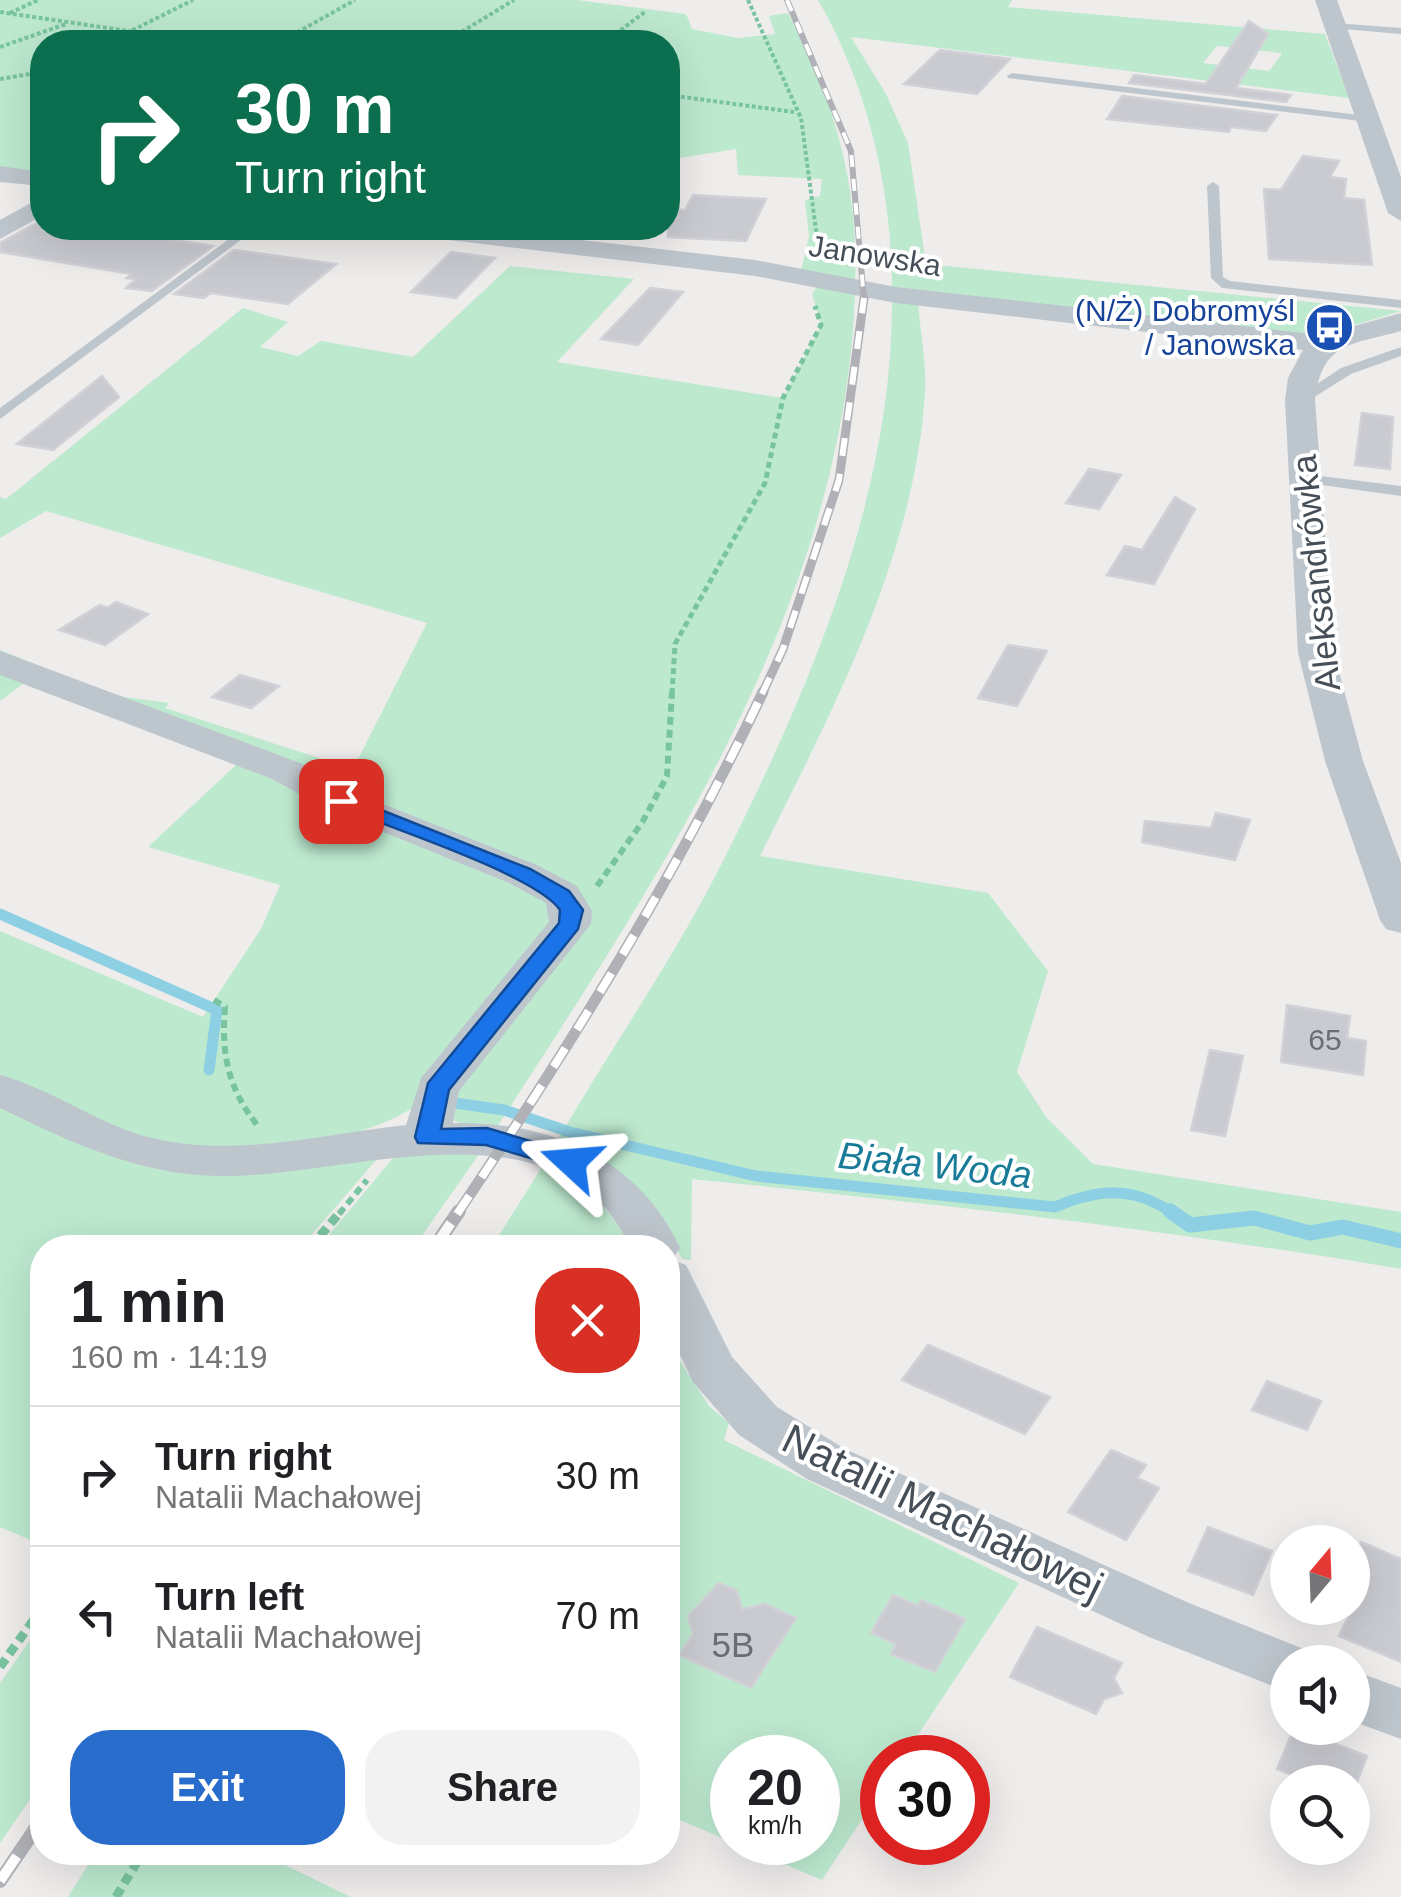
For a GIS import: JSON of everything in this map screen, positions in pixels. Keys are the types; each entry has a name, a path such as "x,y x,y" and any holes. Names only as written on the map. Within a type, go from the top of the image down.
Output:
{"street":[{"path":"1326,0 1401,214"},
{"path":"0,174 30,178"},
{"path":"0,230 30,212"},
{"name":"Janowska","path":"520,240 678,258 908,296 1326,344"},
{"path":"1326,344 1399,326"},
{"name":"Aleksandrówka","path":"1326,344 1306,361 1300,400 1321,676 1344,760 1401,920"},
{"path":"0,662 286,770 341,801 523,874 566,902 572,910 570,924 437,1088 416,1138"},
{"path":"0,1090 126,1146 168,1157 212,1160 416,1138 487,1136 546,1151 596,1173 625,1197 648,1235"},
{"name":"Natalii Machałowej","path":"680,1303 711,1368 758,1422 826,1464 1168,1620 1270,1661"},
{"path":"1370,1702 1401,1714"}],"lane":[{"path":"1335,26 1401,30"},
{"path":"1012,76 1368,119"},
{"path":"1213,186 1217,278 1227,285 1399,326"},
{"path":"0,416 235,240"},
{"path":"1300,400 1346,371 1399,326"},
{"path":"1305,478 1401,492"}],"path":[{"path":"9,14 38,0"},
{"path":"134,30 192,0"},
{"path":"301,30 355,0"},
{"path":"465,30 514,0"},
{"path":"566,902 584,897 597,887 667,776 675,644 766,483 783,398 821,325 812,294 833,258 816,230 804,134 748,0"},
{"path":"621,30 646,11"},
{"path":"0,12 108,30"},
{"path":"50,30 68,24"},
{"path":"0,47 30,37"},
{"path":"0,79 30,74"},
{"path":"680,97 796,112"},
{"path":"214,1000 225,1007 222,1062 230,1092 257,1125 304,1151"},
{"path":"323,1235 416,1138"},
{"path":"0,1666 30,1625"},
{"path":"116,1897 135,1865"}],"green space":[{"path":"0,0 577,0 686,14 692,29 738,38 775,34 769,16 788,13 818,78 840,144 853,212 855,283 801,271 809,236 805,200 820,196 822,179 738,175 736,149 680,158 680,30 30,30 30,174 0,170"},
{"path":"818,0 1012,0 1008,7 1325,34 1349,98 851,37 886,94 908,143 926,264 1401,311 1319,336 892,289 887,214 874,140 836,33","holes":["1217,46 1281,53 1269,71 1203,63"]},
{"path":"510,266 634,279 557,362 783,398 821,325 812,294 818,285 855,292 843,407 818,518 780,626 733,732 679,834 497,1127 461,1123 444,1111 583,914 0,654 0,650 116,696 169,703 165,708 353,769 427,623 46,511 0,538 0,497 6,499 243,308 288,322 260,347 298,356 321,341 413,357"},
{"path":"892,299 918,302 925,393 918,455 905,515 887,574 841,690 760,856 988,893 1048,971 1017,1072 1046,1117 1093,1164 1401,1212 1401,1269 1047,1218 692,1179 691,1260 682,1259 680,1235 668,1235 632,1186 557,1141 704,897 786,728 841,589 862,517 889,372"},
{"path":"0,668 278,774 554,898 559,913 415,1106 388,1121 320,1141 243,1148 170,1145 108,1131 0,1078 0,931 203,1017 261,929 280,885 148,847 237,764 23,684 0,701"},
{"path":"0,1100 129,1158 384,1151 311,1235 30,1235 30,1540 0,1527"},
{"path":"482,1150 422,1235 329,1235 398,1152"},
{"path":"542,1167 595,1198 623,1235 499,1235"},
{"path":"680,1361 709,1406 729,1423 724,1440 1019,1583 918,1735 860,1735 860,1822 840,1853 840,1735 710,1735 710,1833 680,1820"},
{"path":"30,1640 30,1799 0,1843 0,1683"},
{"path":"88,1865 285,1865 351,1897 68,1897"},
{"path":"786,1865 832,1865 822,1880"}],"building":[{"path":"1249,21 1268,34 1236,88 1291,95 1286,102 1129,83 1134,75 1206,84"},
{"path":"940,50 1010,59 977,94 904,84"},
{"path":"1122,96 1277,115 1266,131 1231,127 1229,132 1107,119"},
{"path":"1303,156 1339,161 1330,177 1346,179 1344,198 1364,200 1372,265 1269,259 1264,189 1281,190"},
{"path":"693,195 766,199 746,241 680,238 680,210 685,210"},
{"path":"30,227 30,240 175,240 213,246 152,291 126,288 136,279 127,278 132,274 0,252 0,243"},
{"path":"234,250 336,264 288,304 211,293 204,298 174,294"},
{"path":"451,252 495,258 456,298 411,292"},
{"path":"650,288 683,292 638,345 601,339"},
{"path":"102,376 119,397 53,450 17,444"},
{"path":"1362,413 1393,417 1390,469 1355,465"},
{"path":"1089,469 1121,475 1099,509 1066,503"},
{"path":"1175,497 1195,509 1154,584 1107,575 1125,546 1142,550"},
{"path":"116,602 148,614 105,645 59,630 100,605 107,608"},
{"path":"1008,645 1047,651 1017,706 978,698"},
{"path":"240,675 279,686 251,708 212,697"},
{"path":"1216,813 1250,820 1235,860 1142,842 1145,821 1211,828"},
{"path":"1287,1005 1350,1016 1347,1038 1366,1041 1363,1075 1281,1062"},
{"path":"1210,1050 1243,1056 1225,1136 1191,1130"},
{"path":"928,1345 1050,1397 1025,1434 902,1380"},
{"path":"1267,1381 1321,1401 1307,1430 1252,1410"},
{"path":"1111,1450 1146,1465 1137,1478 1159,1488 1126,1540 1068,1512"},
{"path":"1208,1527 1270,1550 1253,1595 1188,1571"},
{"path":"1370,1546 1401,1559 1401,1662 1370,1649 1370,1645 1339,1636 1344,1625 1370,1625"},
{"path":"719,1583 737,1591 742,1609 765,1604 796,1618 751,1688 680,1655 693,1634 688,1616"},
{"path":"893,1595 918,1606 921,1600 965,1619 935,1672 891,1654 896,1644 871,1633"},
{"path":"1037,1627 1122,1663 1114,1678 1122,1693 1104,1699 1096,1714 1010,1677"},
{"path":"1287,1745 1338,1745 1367,1756 1364,1765 1279,1765"}],"waterway":[{"name":"Biała Woda","path":"0,914 217,1010 209,1070"},
{"name":"Biała Woda","path":"454,1103 504,1110 570,1132 756,1176 1055,1207 1086,1196 1130,1194 1174,1214"},
{"name":"Biała Woda","path":"1170,1211 1190,1225 1254,1218 1310,1233 1343,1227 1401,1241"}],"railway":[{"path":"787,0 851,151 864,299"},
{"path":"762,694 783,649 839,480 864,299"},
{"path":"458,1212 620,959 695,827 763,692"},
{"path":"443,1235 458,1212"},
{"path":"0,1881 30,1837"}],"place":[{"name":"(N/Ż) Dobromyśl / Janowska","path":"1330,328"}],"route":[{"path":"341,801 523,874 562,895 572,910 570,924 437,1088 427,1137 487,1136 546,1151 571,1162"}]}
